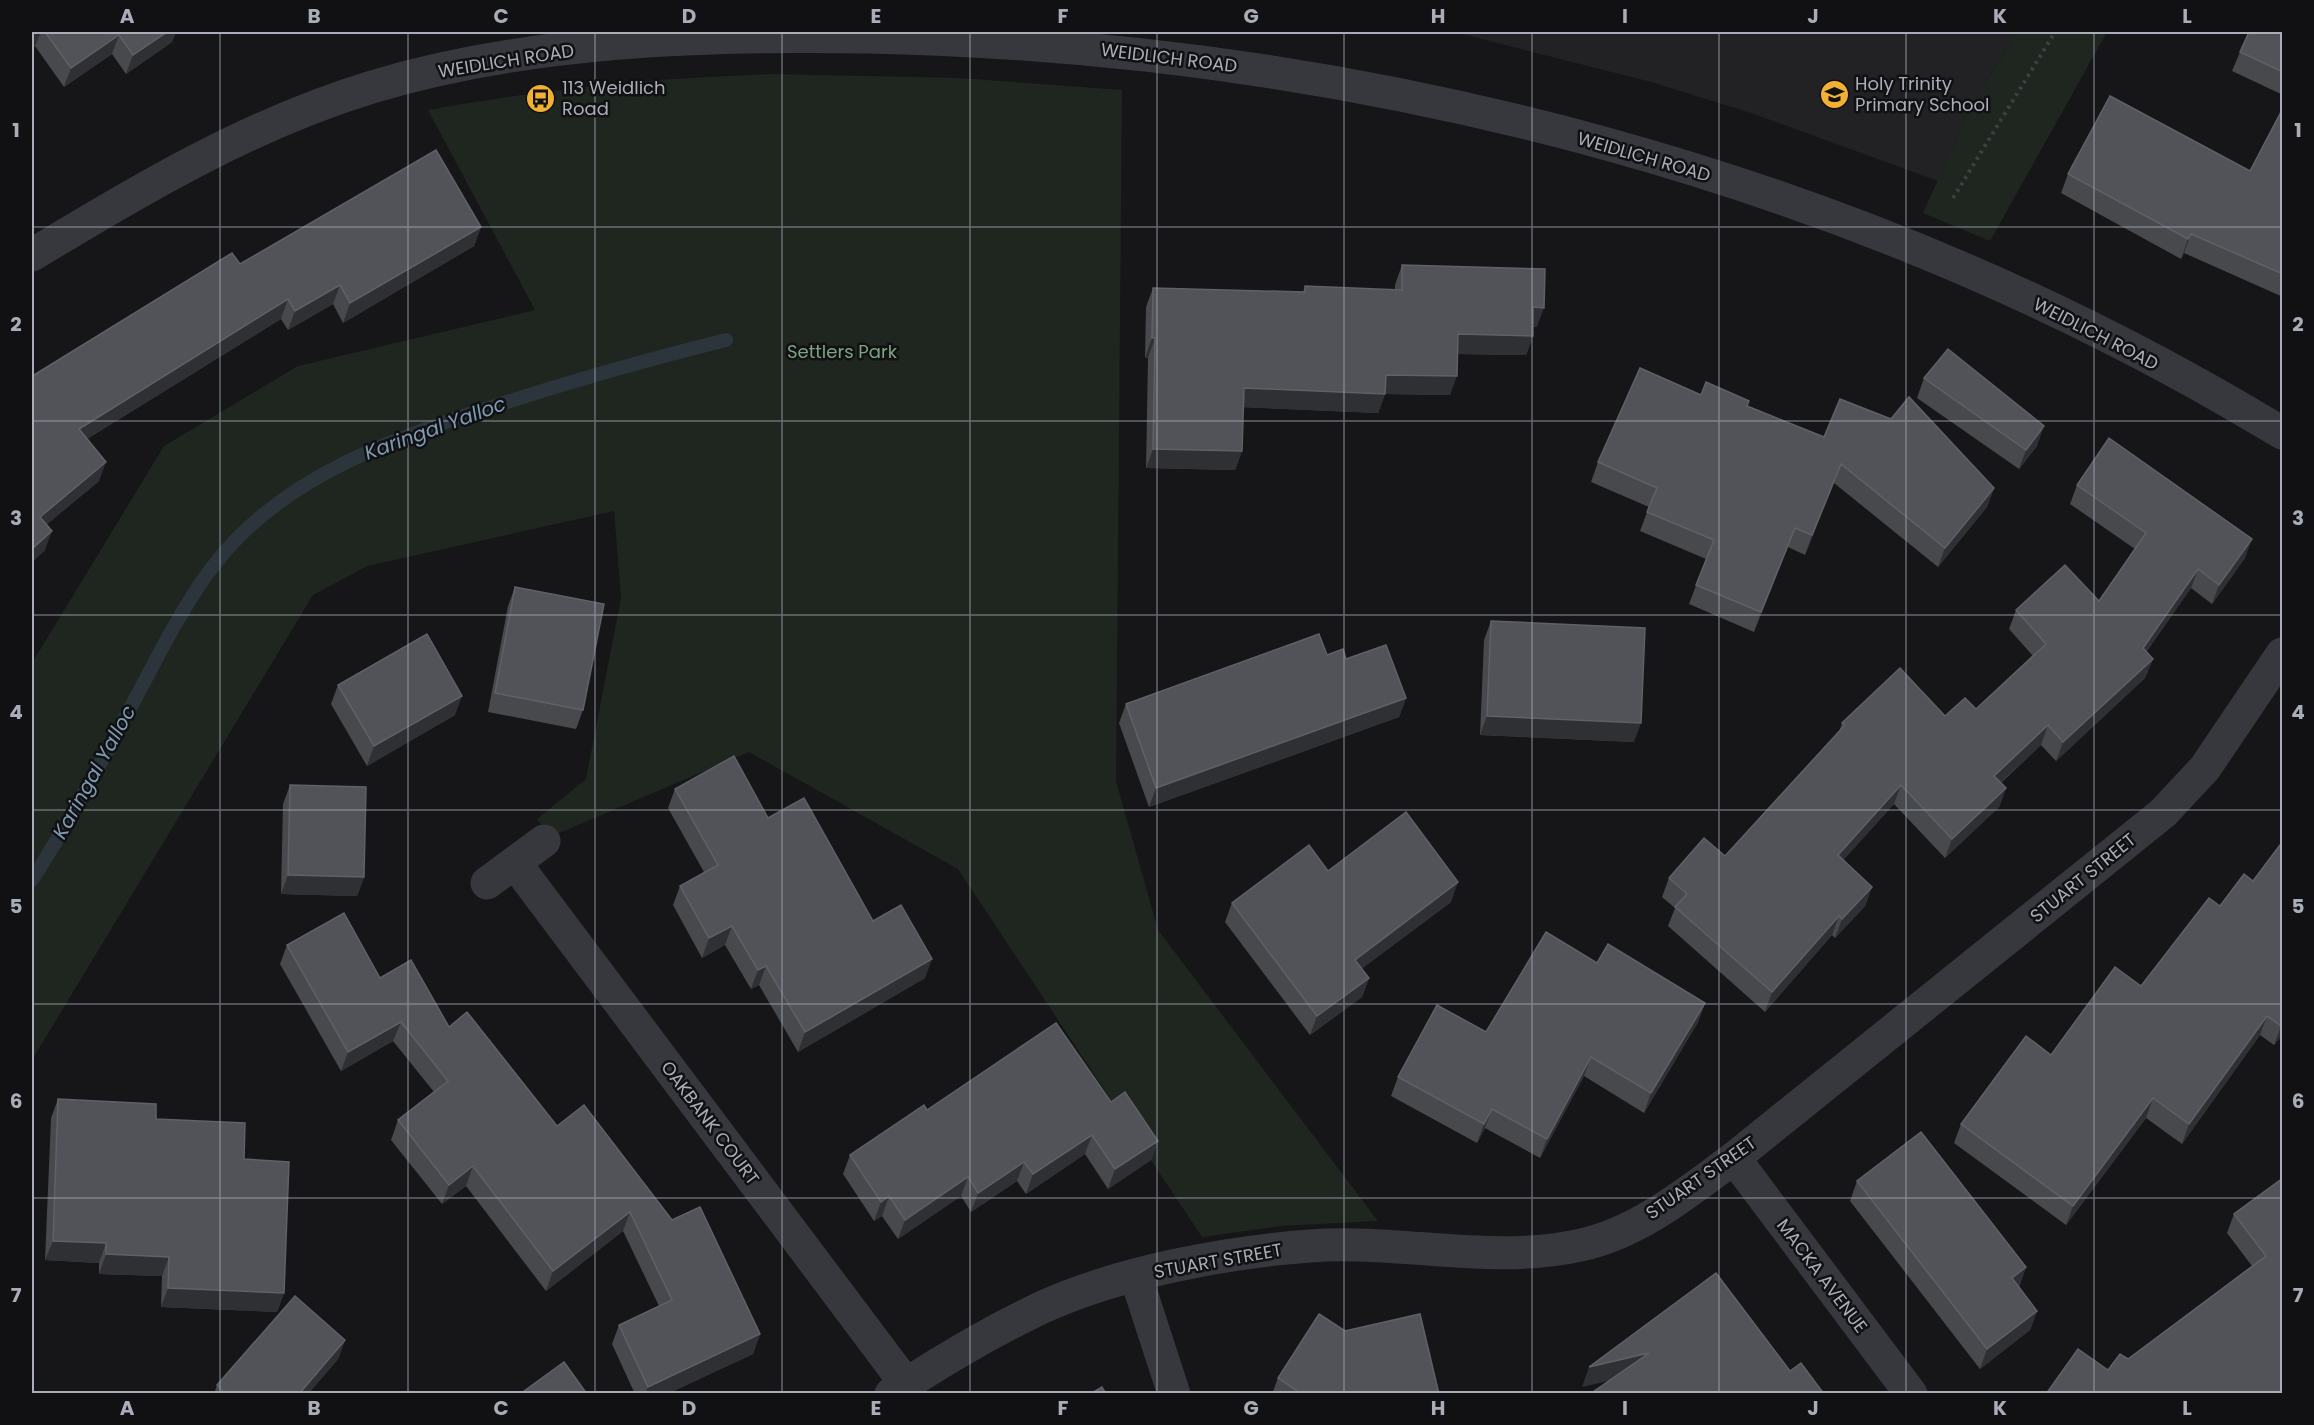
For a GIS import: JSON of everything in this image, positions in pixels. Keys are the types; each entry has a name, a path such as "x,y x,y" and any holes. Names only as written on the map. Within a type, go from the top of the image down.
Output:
{"street":[{"name":"WEIDLICH ROAD","path":"32,255 106,210 200,158 287,118 372,87 460,66 561,51 714,38 810,36 1026,43 1195,60 1336,82 1483,113 1662,161 1843,221 1947,264 2036,303 2130,350 2283,433"},
{"name":"STUART STREET","path":"898,1389 960,1349 1047,1305 1136,1277 1214,1259 1311,1246 1414,1246 1510,1253 1543,1251 1583,1245 1619,1232 1662,1210 1734,1158 2163,813 2212,759 2283,654"},
{"path":"488,883 544,841"},
{"name":"OAKBANK COURT","path":"515,863 898,1389"},
{"name":"MACKA AVENUE","path":"1734,1158 1911,1394"},
{"path":"1136,1277 1174,1394"}],"path":[{"path":"1953,198 2055,32"}],"shaded area":[{"name":"Holy Trinity Primary School","path":"1454,32 2017,32 1971,106 1938,181 1751,113 1651,82"}],"green space":[{"path":"2017,32 2107,32 1990,241 1923,213 1971,106"},
{"name":"Settlers Park","path":"774,74 959,78 1122,90 1116,781 1158,930 1378,1221 1280,1226 1202,1237 958,869 749,752 550,837 537,819 586,779 621,598 614,511 367,566 313,595 32,1060 32,663 164,446 298,366 535,310 428,110 514,96 601,86 687,78"}],"building":[{"path":"45,32 167,32 133,55 119,35 71,68"},
{"path":"2249,32 2283,32 2283,72 2240,52"},
{"path":"2110,96 2250,171 2283,108 2283,274 2191,234 2188,239 2068,174"},
{"path":"436,150 481,227 350,303 340,285 295,311 288,299 79,429 106,462 40,517 52,531 32,549 32,373 34,375 232,253 240,264"},
{"path":"1402,265 1545,269 1544,308 1533,307 1533,336 1458,334 1457,376 1386,375 1385,394 1244,388 1242,451 1153,449 1155,338 1152,338 1153,288 1305,292 1305,286 1402,290"},
{"path":"1948,349 2044,426 2026,450 1924,378"},
{"path":"1640,368 1701,395 1706,382 1749,401 1747,406 1824,437 1840,399 1891,419 1909,397 1994,488 1945,548 1841,464 1812,535 1795,528 1761,612 1696,585 1714,540 1647,512 1657,488 1598,462"},
{"path":"2109,438 2252,539 2219,585 2198,569 2143,648 2153,659 2063,742 2048,725 1994,776 2006,788 1952,839 1901,785 1838,855 1872,887 1842,919 1839,916 1772,992 1675,907 1687,894 1669,878 1704,838 1725,856 1845,725 1842,723 1900,668 1945,716 1965,698 1976,709 2046,644 2016,610 2065,565 2099,601 2146,533 2077,485"},
{"path":"515,587 604,604 583,710 495,693"},
{"path":"1491,621 1645,628 1641,723 1487,716"},
{"path":"427,634 462,696 374,746 338,685"},
{"path":"1319,634 1327,655 1343,649 1346,659 1386,645 1406,698 1156,788 1126,704"},
{"path":"734,756 768,818 804,798 873,921 901,905 932,959 805,1032 766,966 758,970 732,926 709,938 680,886 718,865 675,789"},
{"path":"290,785 366,787 364,877 288,875"},
{"path":"1406,812 1458,882 1355,960 1369,978 1317,1016 1232,903 1309,845 1328,871"},
{"path":"2283,841 2283,1024 2281,1026 2267,1016 2189,1124 2153,1098 2073,1206 1961,1124 2026,1036 2051,1055 2115,967 2141,986 2209,898 2220,906 2244,874 2253,881"},
{"path":"344,913 380,978 411,960 449,1027 467,1012 557,1126 584,1105 672,1220 700,1207 760,1334 648,1387 619,1325 672,1300 630,1212 553,1271 473,1166 449,1185 398,1120 448,1081 401,1022 348,1052 287,945"},
{"path":"1546,932 1597,963 1608,944 1705,1003 1651,1093 1591,1057 1547,1139 1492,1109 1484,1124 1398,1077 1437,1005 1486,1032"},
{"path":"1056,1023 1111,1102 1125,1092 1158,1141 1115,1169 1092,1135 1033,1174 1024,1162 978,1193 968,1177 905,1220 889,1196 881,1202 850,1155 924,1105 927,1110"},
{"path":"58,1099 156,1104 156,1119 245,1123 244,1159 289,1162 284,1293 168,1288 169,1257 106,1254 106,1243 53,1241"},
{"path":"1921,1132 2026,1267 2012,1278 2037,1311 1987,1349 1857,1181"},
{"path":"2283,1178 2283,1394 2046,1394 2078,1349 2108,1370 2120,1354 2128,1359 2266,1256 2234,1214"},
{"path":"1716,1273 1790,1371 1801,1363 1824,1394 1590,1394 1649,1353 1589,1367"},
{"path":"295,1296 345,1340 299,1394 226,1394 217,1385"},
{"path":"1319,1314 1345,1331 1420,1314 1439,1394 1302,1394 1278,1378"},
{"path":"564,1362 587,1394 520,1394"},
{"path":"1102,1387 1106,1394 1090,1394"}],"waterway":[{"name":"Karingal Yalloc","path":"32,880 75,809 196,590 218,560 246,530 277,504 311,481 347,462 423,430 585,378 726,340"}],"place":[{"name":"Holy Trinity Primary School","path":"1834,94"},
{"name":"113 Weidlich Road","path":"541,98"}]}
